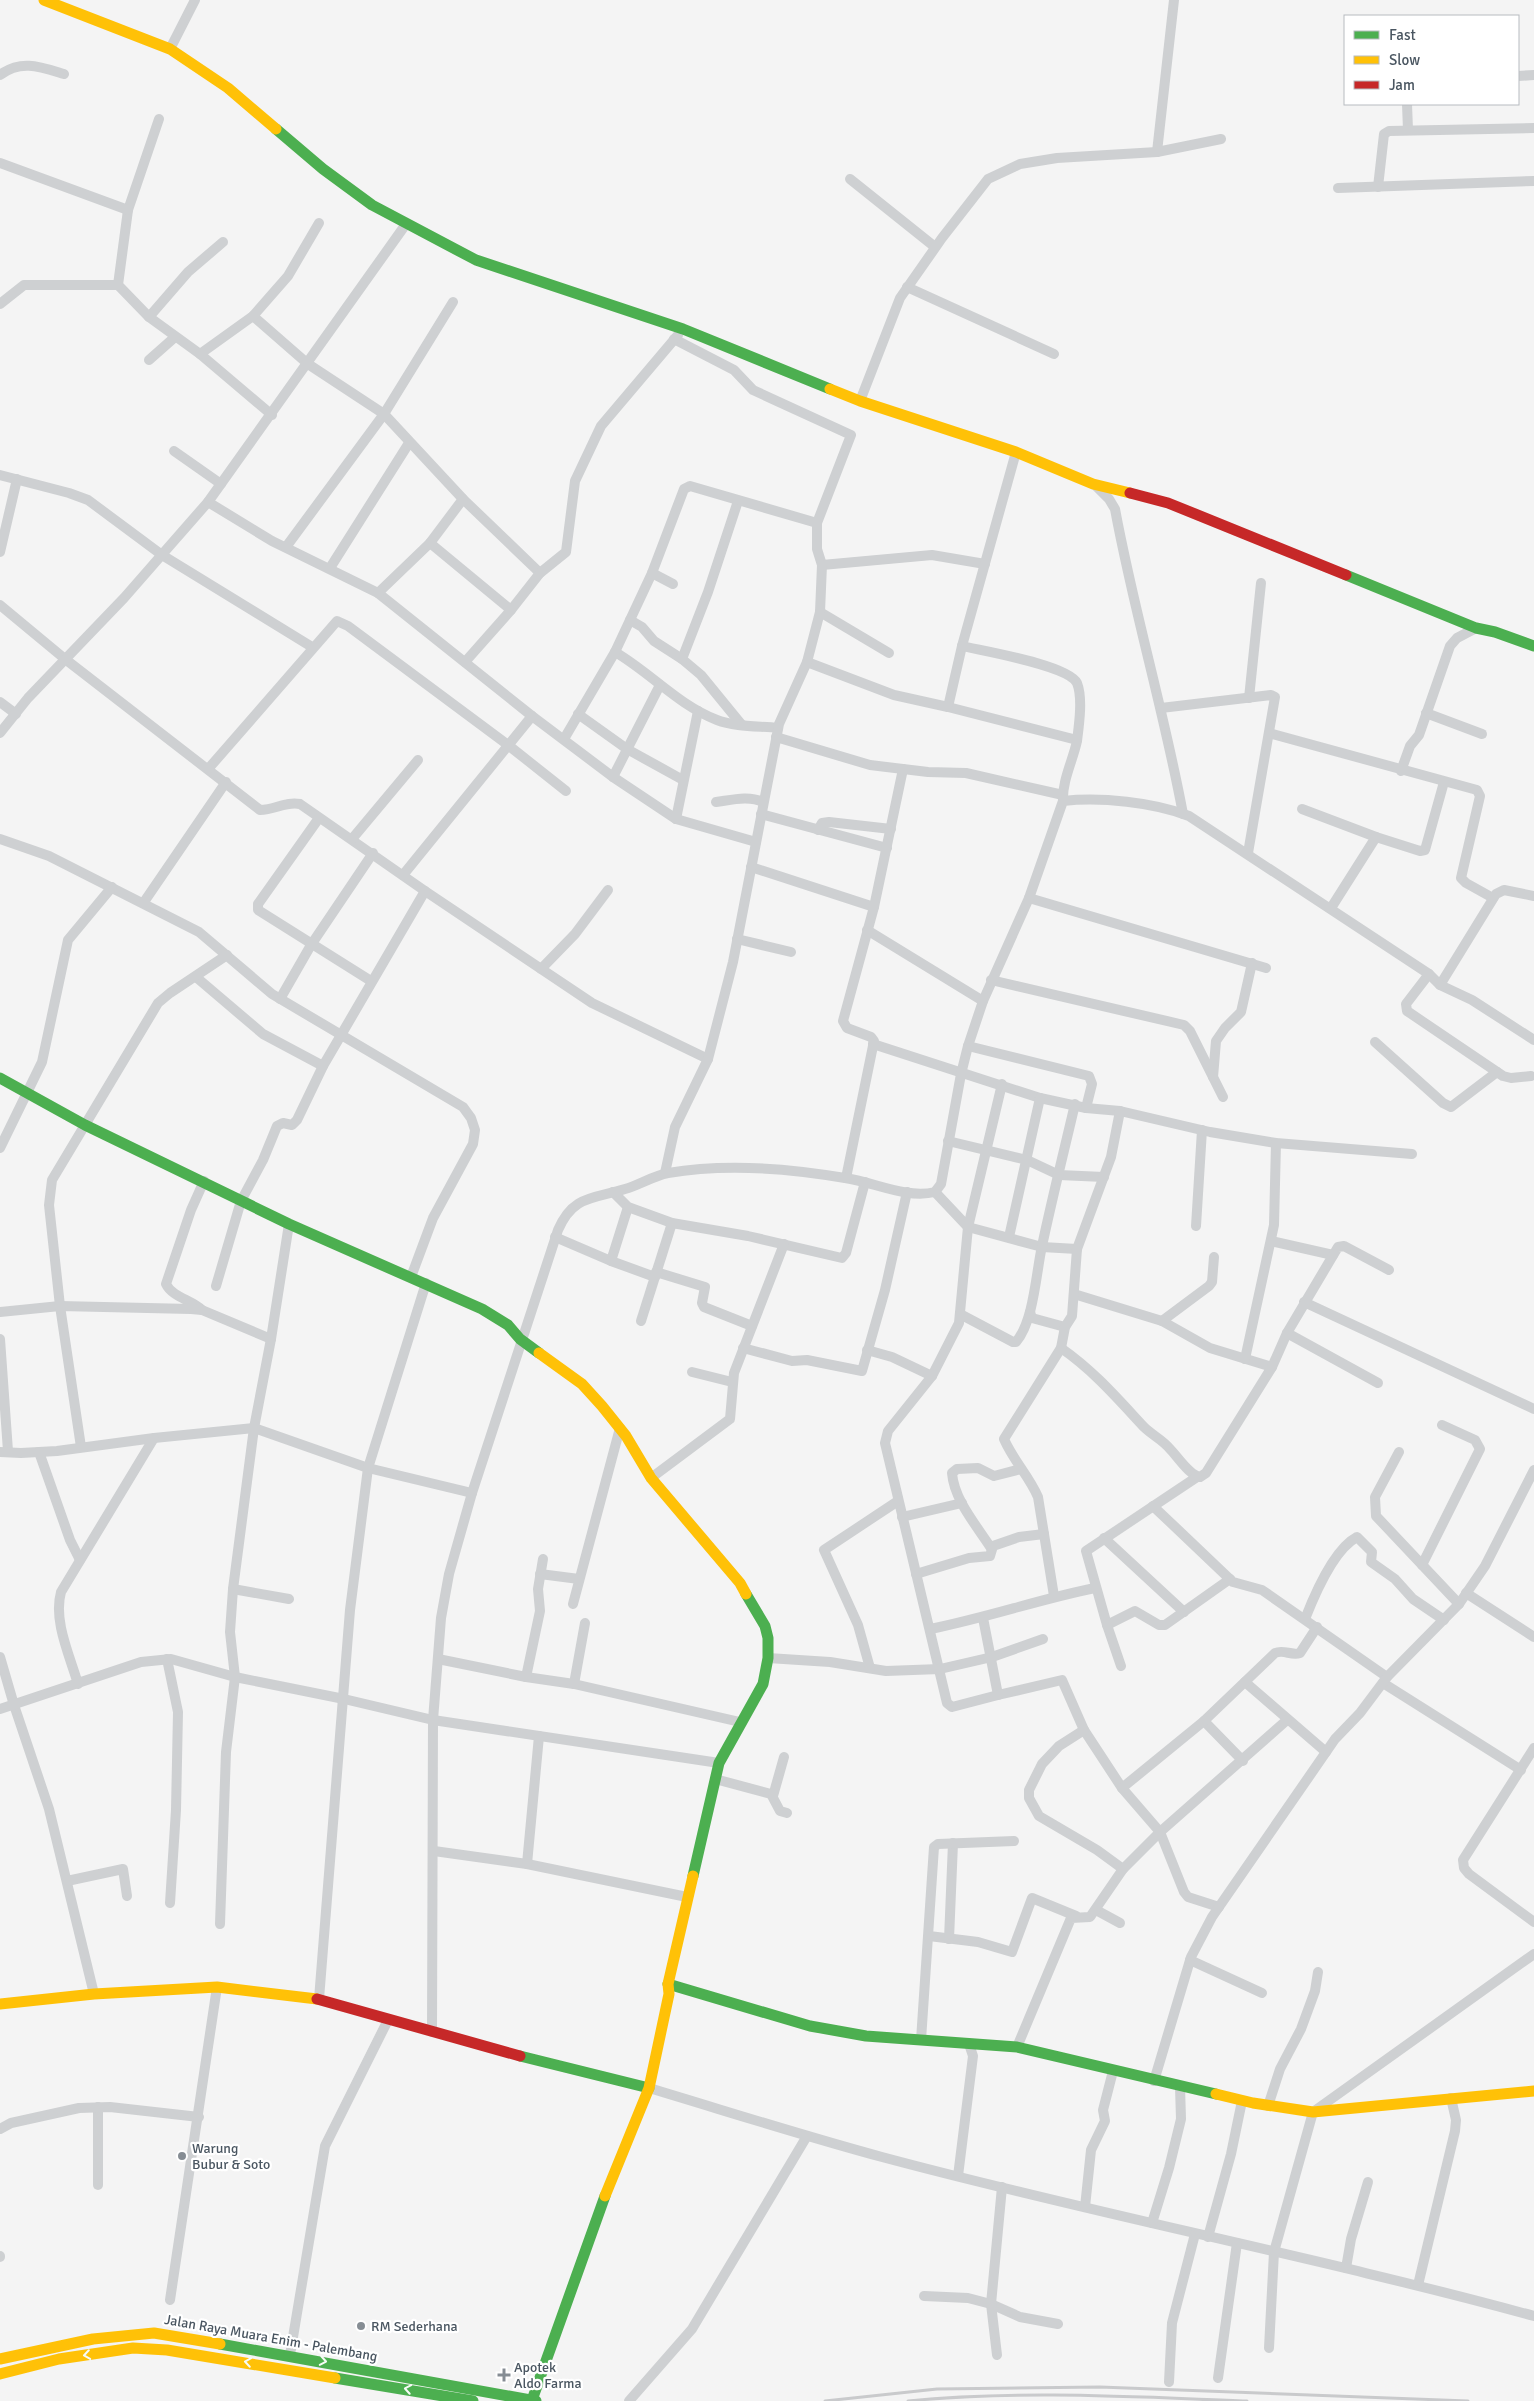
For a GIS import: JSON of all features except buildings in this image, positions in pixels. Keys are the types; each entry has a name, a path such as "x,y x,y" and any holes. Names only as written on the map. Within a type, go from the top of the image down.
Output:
{"street":[{"path":"44,0 170,49 228,88 330,175 372,206 476,260 683,328 860,401 1016,452 1093,484 1168,503 1476,628 1495,632 1534,646"},
{"path":"170,49 195,0"},
{"path":"1157,152 1174,0"},
{"path":"0,75 7,69 21,65 33,65 64,74"},
{"path":"1519,76 1534,75"},
{"path":"1407,105 1408,130"},
{"path":"118,285 128,210 159,119"},
{"path":"1378,187 1384,134 1390,130 1534,128"},
{"path":"860,401 900,298 935,247 978,190 988,180 1020,164 1057,158 1157,152 1221,139"},
{"path":"0,163 128,210"},
{"path":"850,179 935,247"},
{"path":"1338,188 1534,181"},
{"path":"200,354 253,316 288,276 319,223"},
{"path":"0,733 28,698 162,555 208,502 272,415 406,224"},
{"path":"149,317 188,272 223,242"},
{"path":"0,304 24,285 118,285 149,317 200,354 272,415"},
{"path":"908,287 1054,354"},
{"path":"286,547 384,414 453,302"},
{"path":"253,316 308,364 384,414 463,500 540,573"},
{"path":"465,662 511,610 540,573 566,552 575,481 601,426 683,328"},
{"path":"149,360 175,337"},
{"path":"665,1173 676,1127 708,1059 737,939 777,733 807,662 820,612 822,565 817,549 817,523 850,435 753,390 734,370 674,339"},
{"path":"330,568 409,443"},
{"path":"174,451 221,484"},
{"path":"948,708 962,646 1016,452"},
{"path":"0,475 88,500 162,555 312,647"},
{"path":"0,552 17,479"},
{"path":"1093,484 1109,499 1115,509 1131,594 1161,708 1183,814"},
{"path":"564,739 615,652 652,573 684,489 690,486 817,523"},
{"path":"378,593 430,543 463,500"},
{"path":"682,659 708,592 738,501"},
{"path":"208,502 286,547 378,593 532,716 613,777 676,819 756,842"},
{"path":"430,543 511,610"},
{"path":"822,565 932,555 985,564"},
{"path":"652,573 673,584"},
{"path":"1249,698 1262,583"},
{"path":"0,605 65,659 209,768 260,810 273,809 292,802 300,804 373,853 424,891 592,1003 708,1059"},
{"path":"820,612 889,653"},
{"path":"630,620 642,627 654,641 682,659 701,675 740,724"},
{"path":"209,768 334,622 340,621 508,745 566,792"},
{"path":"1401,771 1408,749 1419,735 1450,646 1457,638 1476,628"},
{"path":"432,2032 433,1720 441,1618 449,1574 472,1493 520,1339 564,1216 573,1206 587,1199 613,1192 665,1173 726,1166 846,1178 907,1192 927,1194 935,1192 941,1184 968,1046 991,980 1029,898 1063,798 1077,740 1079,699 1077,683 1071,676 1043,665 962,646"},
{"path":"615,652 635,664 660,685 698,711 718,720 777,733 863,763 903,769 966,773 1063,798 1145,805 1183,814 1248,853 1331,908 1428,974 1440,985 1472,1000 1534,1040"},
{"path":"807,662 894,695 1077,740"},
{"path":"613,777 660,685"},
{"path":"1161,708 1271,695 1275,697 1248,853"},
{"path":"0,702 16,714"},
{"path":"676,819 698,711"},
{"path":"1426,713 1482,734"},
{"path":"578,714 627,749 683,780"},
{"path":"403,875 532,716"},
{"path":"1270,733 1479,792 1480,796 1461,878 1466,883 1493,898"},
{"path":"352,839 418,760"},
{"path":"846,1178 873,1044 871,1037 847,1028 842,1021 874,907 888,848 903,769"},
{"path":"144,902 226,782"},
{"path":"1302,809 1420,851 1425,850 1444,782"},
{"path":"716,802 757,799 763,802"},
{"path":"761,814 888,848"},
{"path":"319,818 257,907 260,912 371,981"},
{"path":"818,830 822,823 829,822 891,830"},
{"path":"1331,908 1376,836"},
{"path":"0,839 49,856 144,902 199,932 280,999 463,1107 471,1118 474,1130 473,1144 433,1218 411,1277"},
{"path":"280,999 311,945 373,853"},
{"path":"751,867 874,907"},
{"path":"0,1148 47,1050 68,940 112,887"},
{"path":"542,969 575,934 608,890"},
{"path":"1440,985 1499,891 1504,890 1534,896"},
{"path":"216,1286 241,1201 263,1160 277,1126 283,1123 294,1124 322,1066 424,891"},
{"path":"1029,898 1266,968"},
{"path":"867,930 983,1001"},
{"path":"737,939 791,952"},
{"path":"80,1447 60,1306 49,1194 52,1180 158,1003 227,955"},
{"path":"1213,1077 1216,1041 1225,1028 1241,1012 1252,964"},
{"path":"1428,974 1406,1004 1406,1009 1496,1072 1511,1078 1531,1076"},
{"path":"196,978 263,1034 322,1066"},
{"path":"991,980 1184,1025 1190,1031 1224,1097"},
{"path":"1375,1042 1443,1103 1450,1107 1496,1072"},
{"path":"873,1044 961,1074 1002,1084 1040,1098 1075,1104 1086,1108 1120,1111 1202,1130 1276,1143 1412,1154"},
{"path":"968,1046 1089,1076 1092,1084 1086,1108"},
{"path":"0,1078 85,1125 204,1181 241,1201 482,1309 508,1325 520,1339 582,1384 620,1428 652,1478 740,1583 764,1626 768,1638 768,1658 763,1684 740,1722 719,1763 668,1984 669,1994 649,2088 607,2190 534,2400"},
{"path":"1002,1084 968,1227 960,1314 956,1332 932,1376 885,1436 898,1501 947,1703 952,1708 1061,1679 1084,1730 1122,1788 1160,1832 1188,1897 1219,1907"},
{"path":"1009,1237 1040,1098"},
{"path":"960,1314 1016,1342 1030,1312 1042,1247 1075,1104"},
{"path":"1054,1596 1038,1497 1033,1484 1013,1458 1004,1439 1061,1348 1065,1327 1072,1316 1077,1249 1111,1157 1120,1111"},
{"path":"1196,1226 1202,1130"},
{"path":"948,1141 1026,1160 1059,1175 1104,1177"},
{"path":"1245,1359 1271,1241 1275,1214 1276,1143"},
{"path":"202,1310 196,1304 170,1290 166,1284 191,1210 204,1181"},
{"path":"613,1192 628,1207 672,1222 784,1244 840,1258 845,1256 864,1182"},
{"path":"743,1348 792,1361 808,1360 861,1372 886,1290 907,1192"},
{"path":"935,1192 968,1227 1042,1247 1077,1249"},
{"path":"611,1261 628,1207"},
{"path":"641,1321 672,1222"},
{"path":"220,1924 226,1752 235,1676 230,1632 233,1589 254,1428 271,1339 289,1224"},
{"path":"555,1238 611,1261 705,1287 702,1303 704,1307 752,1326"},
{"path":"1271,1241 1333,1256"},
{"path":"652,1478 726,1423 731,1414 732,1382 743,1348 784,1244"},
{"path":"1122,1666 1107,1625 1086,1551 1197,1477 1206,1473 1272,1367 1287,1332 1304,1302 1342,1245 1389,1270"},
{"path":"1162,1321 1209,1286 1212,1282 1214,1257"},
{"path":"320,1999 350,1610 368,1468 426,1283"},
{"path":"1074,1294 1162,1321 1210,1348 1272,1367"},
{"path":"1304,1302 1534,1409"},
{"path":"0,1312 60,1306 151,1306 202,1310 271,1339"},
{"path":"1030,1312 1032,1318 1065,1327"},
{"path":"1287,1332 1378,1383"},
{"path":"0,1339 4,1452 39,1452 254,1428 368,1468 472,1493"},
{"path":"1061,1348 1109,1387 1146,1429 1169,1447 1197,1477"},
{"path":"867,1350 892,1357 932,1376"},
{"path":"692,1372 732,1382"},
{"path":"1422,1565 1480,1449 1475,1440 1442,1424"},
{"path":"573,1604 620,1428"},
{"path":"78,1684 57,1605 61,1592 154,1438"},
{"path":"39,1452 66,1531 80,1560"},
{"path":"1400,1452 1375,1497 1374,1510 1376,1516 1459,1604"},
{"path":"916,1574 969,1558 990,1556 992,1553 991,1548 962,1503 952,1480 954,1470 978,1468 994,1476 1021,1469"},
{"path":"1154,2081 1190,1960 1219,1907 1326,1752 1385,1680 1459,1604 1485,1566 1534,1470"},
{"path":"870,1668 858,1625 824,1550 898,1501"},
{"path":"902,1517 962,1503"},
{"path":"1153,1506 1236,1584 1262,1590 1317,1627 1385,1680 1521,1770"},
{"path":"991,1548 1019,1537 1044,1534"},
{"path":"1305,1619 1316,1591 1334,1561 1357,1537 1372,1552 1370,1562 1395,1579 1413,1599 1444,1620"},
{"path":"1104,1538 1184,1612"},
{"path":"526,1677 540,1611 538,1588 543,1559"},
{"path":"540,1574 579,1579"},
{"path":"1107,1625 1135,1611 1162,1626 1230,1579"},
{"path":"930,1629 983,1618 1054,1596 1096,1588"},
{"path":"233,1589 289,1599"},
{"path":"1466,1593 1525,1629 1534,1637"},
{"path":"983,1618 998,1696"},
{"path":"574,1684 585,1624"},
{"path":"1122,1788 1204,1721 1277,1652 1300,1653 1317,1627"},
{"path":"768,1658 830,1662 900,1672 940,1669 992,1657 1043,1639"},
{"path":"0,1657 49,1808 94,1994"},
{"path":"167,1659 178,1712 176,1810 170,1903"},
{"path":"0,1710 141,1662 167,1659 235,1676 344,1698 433,1720 719,1763"},
{"path":"438,1659 526,1677 574,1684 740,1722"},
{"path":"1245,1682 1326,1752"},
{"path":"929,1936 978,1942 1013,1952 1031,1899 1034,1898 1076,1916 1088,1918 1096,1910 1123,1869 1160,1832 1244,1760 1287,1720"},
{"path":"1204,1721 1244,1760"},
{"path":"1084,1730 1059,1746 1042,1764 1029,1790 1029,1798 1039,1816 1097,1850 1123,1869"},
{"path":"527,1864 539,1736"},
{"path":"1534,1748 1463,1860 1464,1868 1468,1874 1534,1922"},
{"path":"784,1757 773,1796 778,1808 787,1813"},
{"path":"715,1779 773,1796"},
{"path":"921,2040 933,1849 938,1844 1014,1841"},
{"path":"950,1939 953,1844"},
{"path":"434,1851 527,1864 687,1897"},
{"path":"67,1881 123,1870 127,1896"},
{"path":"1096,1910 1120,1923"},
{"path":"1017,2047 1070,1920 1076,1916"},
{"path":"1269,2348 1274,2252 1313,2112 1534,1954"},
{"path":"1190,1960 1262,1993"},
{"path":"1268,2106 1280,2068 1301,2029 1315,1991 1318,1972"},
{"path":"668,1984 810,2026 866,2036 1017,2047 1242,2101 1313,2112 1372,2108 1451,2098 1534,2091"},
{"path":"170,2300 199,2117 216,1987"},
{"path":"0,2004 94,1994 216,1987 320,1999 432,2032 649,2088 807,2136 958,2176 1152,2224 1418,2285 1534,2316"},
{"path":"290,2355 325,2146 388,2020"},
{"path":"958,2176 973,2056 969,2044"},
{"path":"1086,2207 1092,2150 1105,2121 1103,2110 1114,2070"},
{"path":"1152,2224 1181,2119 1180,2087"},
{"path":"1418,2285 1455,2131 1456,2120 1451,2098"},
{"path":"1208,2237 1231,2154 1242,2101"},
{"path":"0,2129 11,2123 79,2108 98,2107 199,2117"},
{"path":"98,2107 98,2185"},
{"path":"630,2401 692,2329 807,2136"},
{"path":"1346,2268 1351,2239 1368,2182"},
{"path":"997,2355 992,2304 1002,2187"},
{"path":"1169,2382 1172,2323 1196,2234"},
{"path":"1218,2378 1236,2243"},
{"path":"924,2296 968,2298 992,2304 1020,2317 1058,2324"},
{"name":"Jalan Raya Muara Enim - Palembang","path":"0,2359 93,2339 154,2333 290,2355 534,2400"},
{"name":"Jalan Raya Muara Enim - Palembang","path":"0,2374 60,2359 133,2348 159,2349 473,2401"}],"railway":[{"path":"825,2401 937,2389 1100,2387 1468,2401"},
{"path":"908,2401 1035,2395 1247,2401"}],"traffic: fast":[{"path":"276,129 323,169 372,205 476,260 683,329 830,389"},
{"path":"1346,575 1476,628 1495,632 1534,646"},
{"path":"0,1078 85,1125 289,1224 482,1309 508,1325 520,1339 539,1353"},
{"path":"693,1876 719,1763 763,1684 768,1658 768,1638 765,1626 746,1594"},
{"path":"668,1984 810,2026 866,2036 1017,2047 1216,2094"},
{"path":"520,2056 649,2088"},
{"path":"532,2400 605,2196"},
{"path":"220,2344 536,2401"},
{"path":"335,2378 473,2401"}],"traffic: slow":[{"path":"44,0 170,49 228,88 276,129"},
{"path":"830,389 860,401 1016,452 1093,484 1130,493"},
{"path":"539,1353 582,1384 602,1406 626,1436 651,1478 740,1583 746,1594"},
{"path":"605,2196 649,2088 669,1994 668,1984 693,1876"},
{"path":"0,2004 94,1994 217,1987 317,1999"},
{"path":"1216,2094 1253,2103 1313,2112 1534,2091"},
{"path":"0,2359 93,2339 154,2333 220,2344"},
{"path":"0,2374 59,2359 133,2348 167,2350 335,2378"}],"traffic: jam":[{"path":"1130,493 1168,503 1346,575"},
{"path":"317,1999 520,2056"}],"place":[{"name":"Warung Bubur & Soto","path":"182,2156"},
{"name":"RM Sederhana","path":"361,2326"},
{"name":"Apotek Aldo Farma","path":"504,2375"}]}
